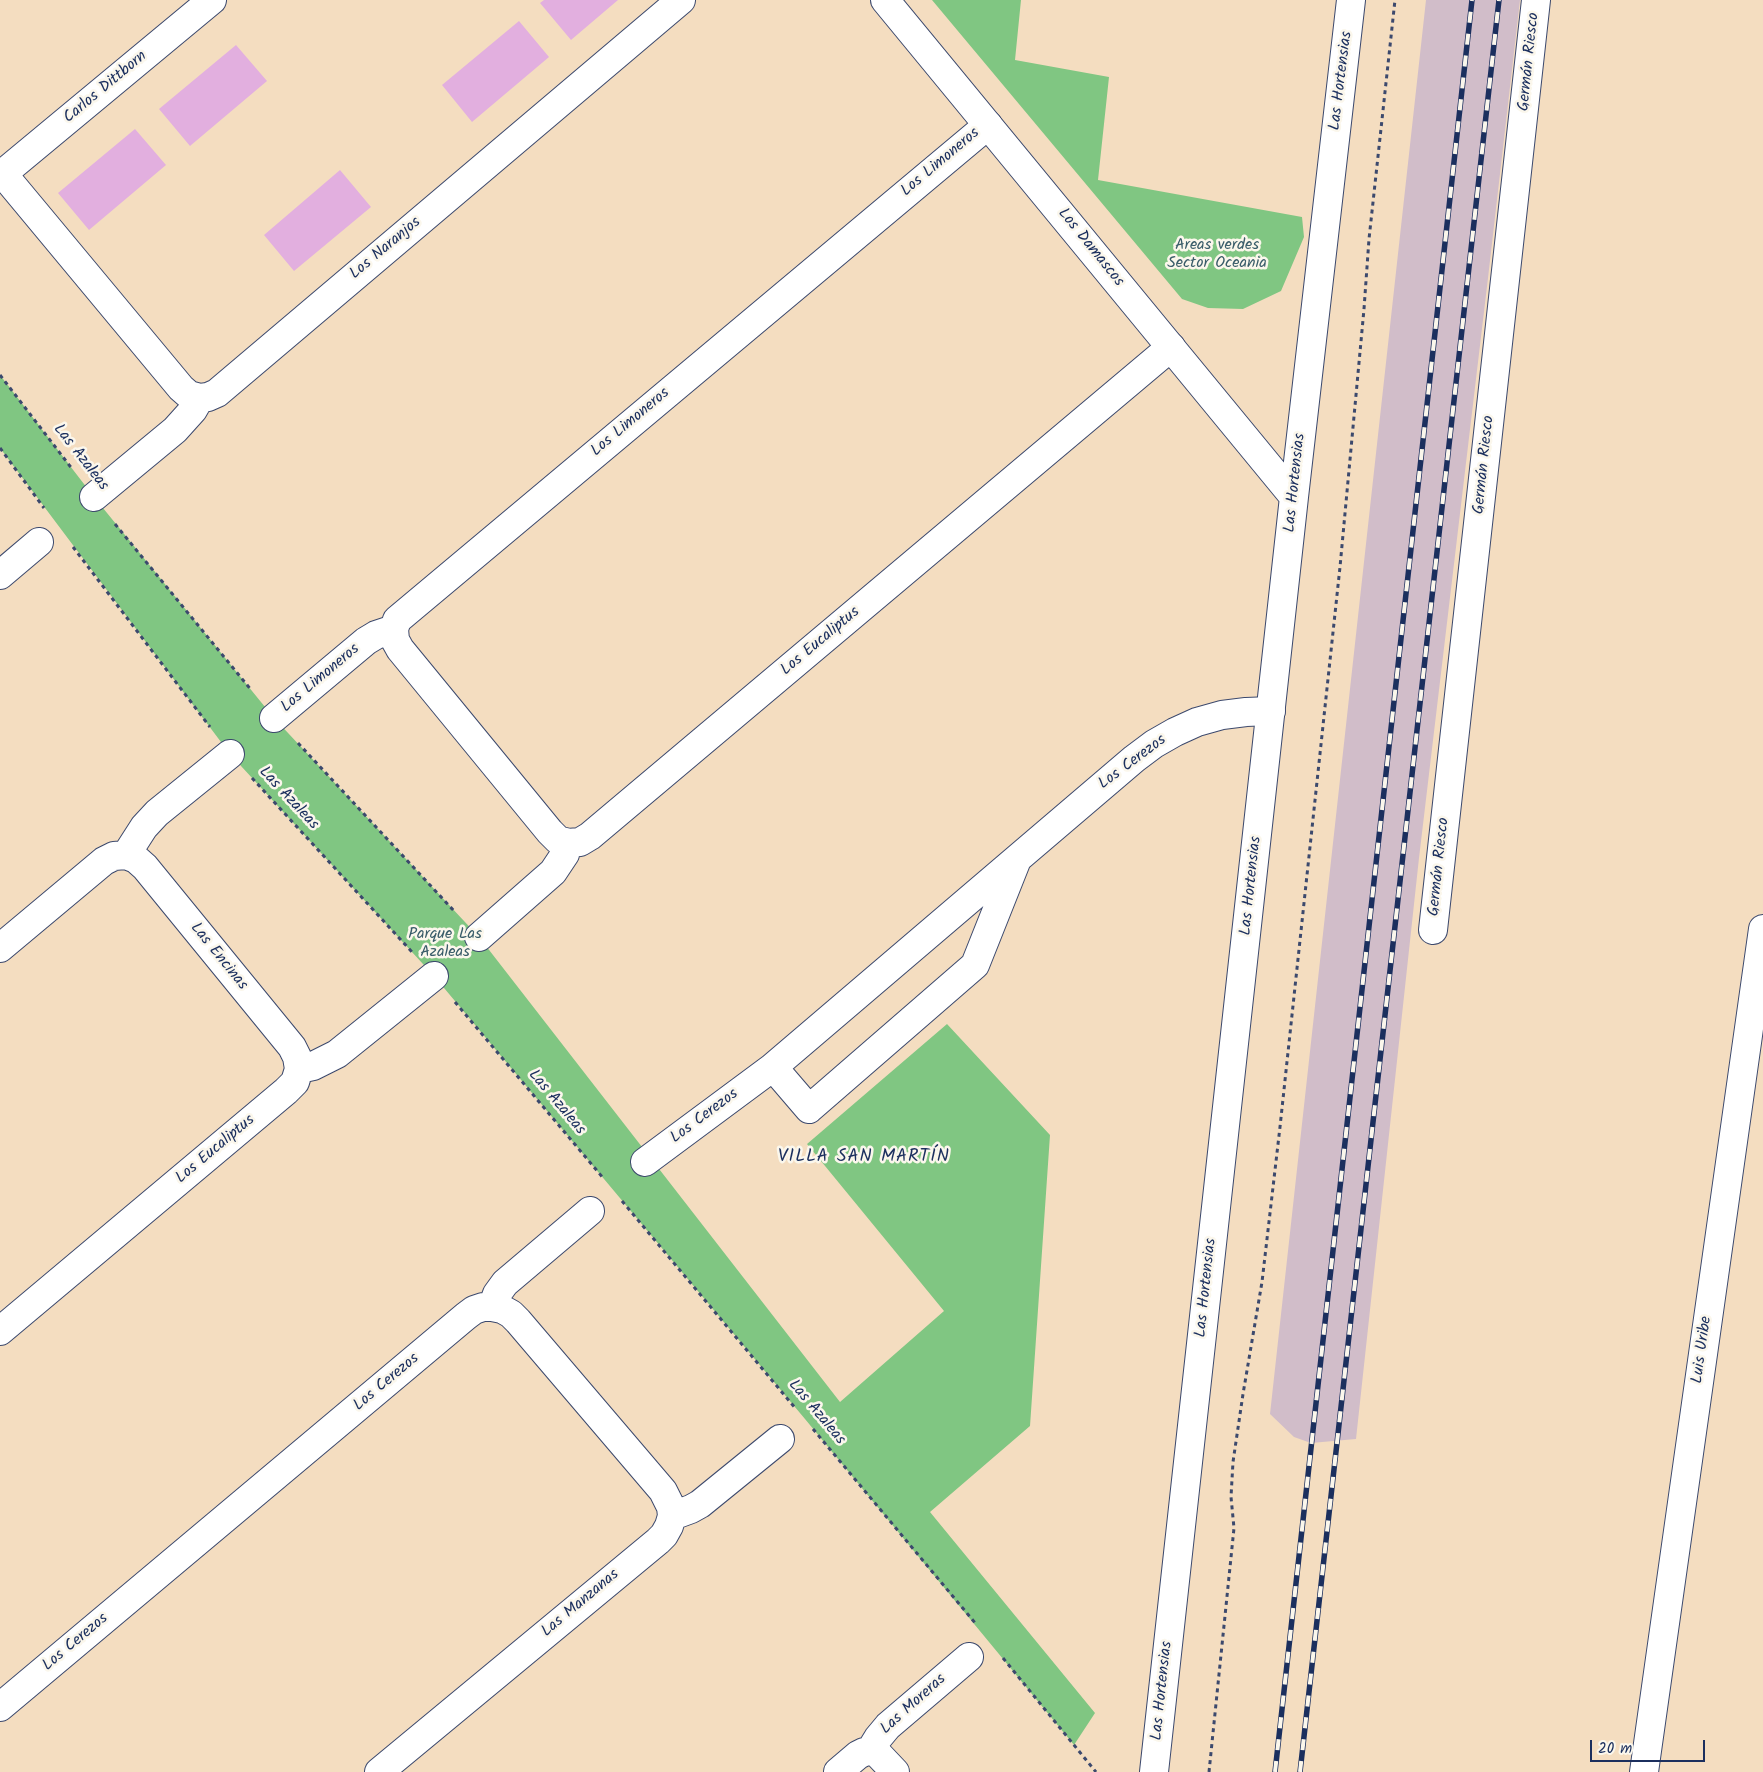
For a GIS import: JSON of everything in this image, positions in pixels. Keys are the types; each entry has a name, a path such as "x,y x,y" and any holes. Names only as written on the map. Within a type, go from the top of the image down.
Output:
{"street":[{"name":"Carlos Dittborn","path":"1,175 212,0"},
{"name":"Los Naranjos","path":"94,497 175,430 193,410 200,398 216,393 680,0"},
{"name":"Los Damascos","path":"885,0 1294,497"},
{"name":"Las Hortensias","path":"1154,1772 1294,497 1351,0"},
{"name":"Germán Riesco","path":"1433,930 1536,0"},
{"name":"Los Limoneros","path":"274,718 366,641 376,635 394,629 397,620 404,613 988,124"},
{"path":"1,175 181,388 189,395 200,398"},
{"name":"Los Eucaliptus","path":"568,843 580,842 590,836 1171,347"},
{"path":"0,575 39,542"},
{"path":"394,629 395,640 400,649 550,832 558,840 568,843 565,854 553,872 479,937"},
{"name":"Los Cerezos","path":"645,1162 773,1067 1154,744 1197,722 1222,715 1246,712 1271,712"},
{"path":"0,948 104,861 114,856 126,856 144,827 157,813 230,754"},
{"name":"Las Encinas","path":"126,856 136,859 145,867 292,1047 298,1057 299,1069"},
{"name":"Los Cerezos","path":"773,1067 809,1109 975,966 1017,859"},
{"name":"Luis Uribe","path":"1644,1772 1763,929"},
{"path":"299,1069 313,1066 337,1054 434,976"},
{"name":"Los Eucaliptus","path":"0,1331 286,1091 295,1082 299,1069"},
{"path":"590,1211 505,1283 497,1294 492,1307 512,1314 663,1491 671,1507 672,1516 700,1504 780,1438"},
{"name":"Los Cerezos","path":"0,1707 466,1316 474,1310 492,1307"},
{"name":"Las Manzanas","path":"379,1772 658,1541 670,1526 672,1516"},
{"name":"Las Moreras","path":"838,1772 858,1755 870,1751 888,1726 969,1657"},
{"path":"870,1751 877,1753 895,1772"}],"path":[{"path":"1209,1772 1234,1528 1231,1497 1233,1462 1262,1282 1280,1127 1339,577 1369,239 1395,0"},
{"name":"Las Azaleas","path":"0,375 94,497 274,718 479,937"},
{"path":"0,448 46,510"},
{"name":"Las Azaleas","path":"70,542 230,754 434,976 798,1411"},
{"path":"590,1211 613,1190"},
{"name":"Las Azaleas","path":"811,1427 977,1626"},
{"path":"1002,1656 1096,1772"}],"shaded area":[{"path":"1426,0 1520,0 1419,858 1356,1439 1311,1443 1294,1437 1270,1414"}],"green space":[{"name":"Areas verdes Sector Oceania","path":"932,0 1021,0 1015,60 1109,77 1098,180 1302,217 1304,237 1281,291 1243,309 1208,308 1182,299"},
{"name":"Parque Las Azaleas","path":"0,375 94,497 274,718 479,937 840,1402 944,1311 807,1144 947,1024 1050,1135 1030,1426 930,1512 1095,1713 1074,1745 805,1419 434,976 230,754 0,448"}],"building":[{"path":"544,0 618,0 571,40 540,3"},
{"path":"519,21 549,57 472,122 442,85"},
{"path":"236,45 267,81 190,146 159,109"},
{"path":"135,129 166,165 89,230 58,193"},
{"path":"340,170 371,207 294,271 264,235"}],"railway":[{"path":"1275,1772 1472,0"},
{"path":"1300,1772 1499,0"}],"district":[{"name":"VILLA SAN MARTÍN","path":"864,1158"}]}
